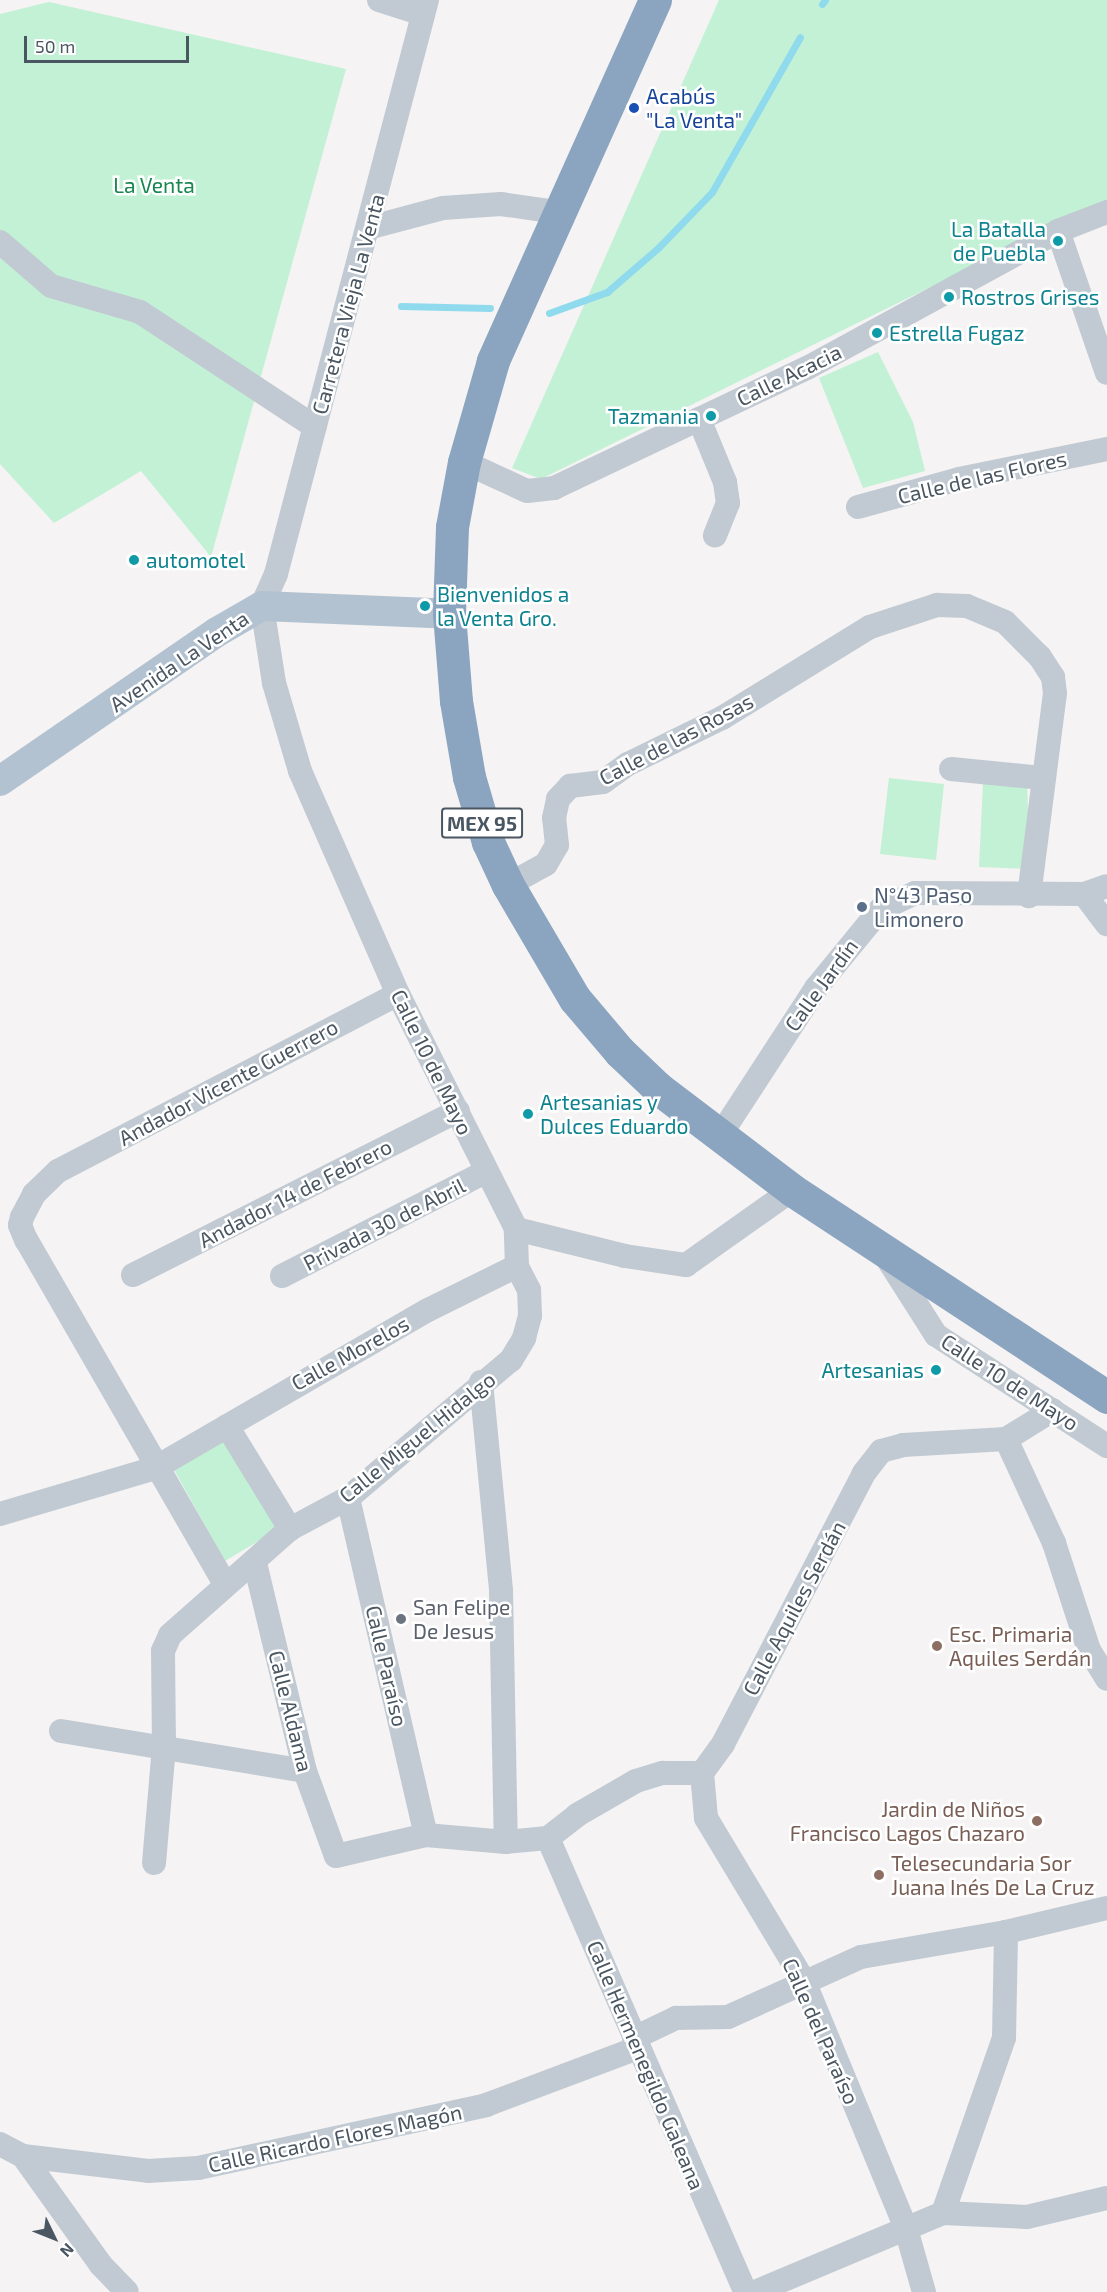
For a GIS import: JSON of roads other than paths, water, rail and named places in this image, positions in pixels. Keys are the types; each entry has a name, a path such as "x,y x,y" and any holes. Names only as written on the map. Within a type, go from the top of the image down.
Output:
{"highway":[{"name":"MEX 95","path":"655,0 556,212 493,361 464,462 452,527 449,614 456,701 469,777 488,842 508,885 575,999 620,1052 719,1137 792,1190 1105,1394"}],"main road":[{"name":"Avenida La Venta","path":"0,781 123,700 217,632 262,606 449,614"}],"street":[{"path":"379,0 425,7"},
{"name":"Carretera Vieja La Venta","path":"262,606 276,574 425,7"},
{"path":"368,228 443,208 501,204 556,212"},
{"name":"Calle Acacia","path":"464,462 527,491 554,488 807,368 1058,231 1107,212"},
{"path":"1058,231 1107,373"},
{"path":"0,242 51,286 140,312 315,427"},
{"path":"699,419 725,482 728,503 715,536"},
{"name":"Calle de las Flores","path":"858,507 959,479 1107,449"},
{"name":"Calle de las Rosas","path":"508,885 546,864 557,845 554,818 558,799 570,786 603,782 628,764 722,718 870,627 937,605 968,606 989,612 1026,641 1053,676 1055,693 1042,778 1029,896"},
{"name":"Calle 10 de Mayo","path":"262,606 274,683 300,771 398,994 458,1111 485,1172 516,1229"},
{"path":"951,769 1042,778"},
{"name":"Calle Jardín","path":"719,1137 816,988 881,909 915,893 1029,896 1084,894 1107,886"},
{"path":"1084,894 1107,924"},
{"name":"Andador Vicente Guerrero","path":"155,1468 66,1306 26,1240 20,1225 22,1216 34,1194 58,1171 398,994"},
{"name":"Andador 14 de Febrero","path":"133,1275 458,1111"},
{"name":"Privada 30 de Abril","path":"282,1276 485,1172"},
{"path":"518,1266 516,1229 625,1256 686,1264 792,1190"},
{"name":"Calle 10 de Mayo","path":"883,1250 936,1335 1107,1446"},
{"name":"Calle Miguel Hidalgo","path":"154,1863 164,1747 163,1651 170,1635 225,1584 255,1563 290,1529 348,1497 511,1360 524,1338 530,1316 529,1290 518,1266"},
{"name":"Calle Morelos","path":"0,1514 155,1468 428,1310 518,1266"},
{"path":"481,1383 501,1591 506,1842"},
{"name":"Calle Aquiles Serdán","path":"702,1773 723,1744 864,1473 881,1451 903,1445 1006,1439 1053,1410"},
{"path":"227,1426 290,1529"},
{"path":"1006,1439 1054,1543 1089,1650 1107,1680"},
{"path":"155,1468 225,1584"},
{"name":"Calle Paraíso","path":"348,1497 426,1835"},
{"name":"Calle Aldama","path":"255,1563 305,1771 336,1856 426,1835"},
{"path":"62,1731 305,1771"},
{"path":"426,1835 506,1842 548,1838 577,1815 636,1781 663,1773 702,1773"},
{"name":"Calle del Paraíso","path":"702,1773 706,1818 804,1981 906,2229"},
{"name":"Calle Hermenegildo Galeana","path":"548,1838 745,2292"},
{"name":"Calle Ricardo Flores Magón","path":"22,2156 148,2171 198,2168 486,2105 636,2043 676,2018 728,2017 861,1957 1006,1932 1107,1908"},
{"path":"943,2213 1004,2038 1006,1932"},
{"path":"0,2144 22,2156 101,2265 127,2292"},
{"path":"755,2292 943,2213 1027,2217 1107,2198"},
{"path":"906,2229 924,2292"}],"waterway":[{"path":"822,4 825,0"},
{"path":"549,313 607,292 658,248 712,192 800,37"},
{"path":"401,306 490,308"}],"place":[{"name":"Acabús \"La Venta\"","path":"634,108"},
{"name":"La Batalla de Puebla","path":"1058,241"},
{"name":"Rostros Grises","path":"949,297"},
{"name":"Estrella Fugaz","path":"877,333"},
{"name":"Tazmania","path":"711,416"},
{"name":"automotel","path":"134,560"},
{"name":"Bienvenidos a la Venta Gro.","path":"425,606"},
{"name":"N°43 Paso Limonero","path":"862,907"},
{"name":"Artesanias y Dulces Eduardo","path":"528,1114"},
{"name":"Artesanias","path":"936,1370"},
{"name":"San Felipe De Jesus","path":"401,1619"},
{"name":"Esc. Primaria Aquiles Serdán","path":"937,1646"},
{"name":"Jardin de Niños Francisco Lagos Chazaro","path":"1037,1821"},
{"name":"Telesecundaria Sor Juana Inés De La Cruz","path":"879,1875"}],"park label":[{"name":"La Venta","path":"154,185"}]}
